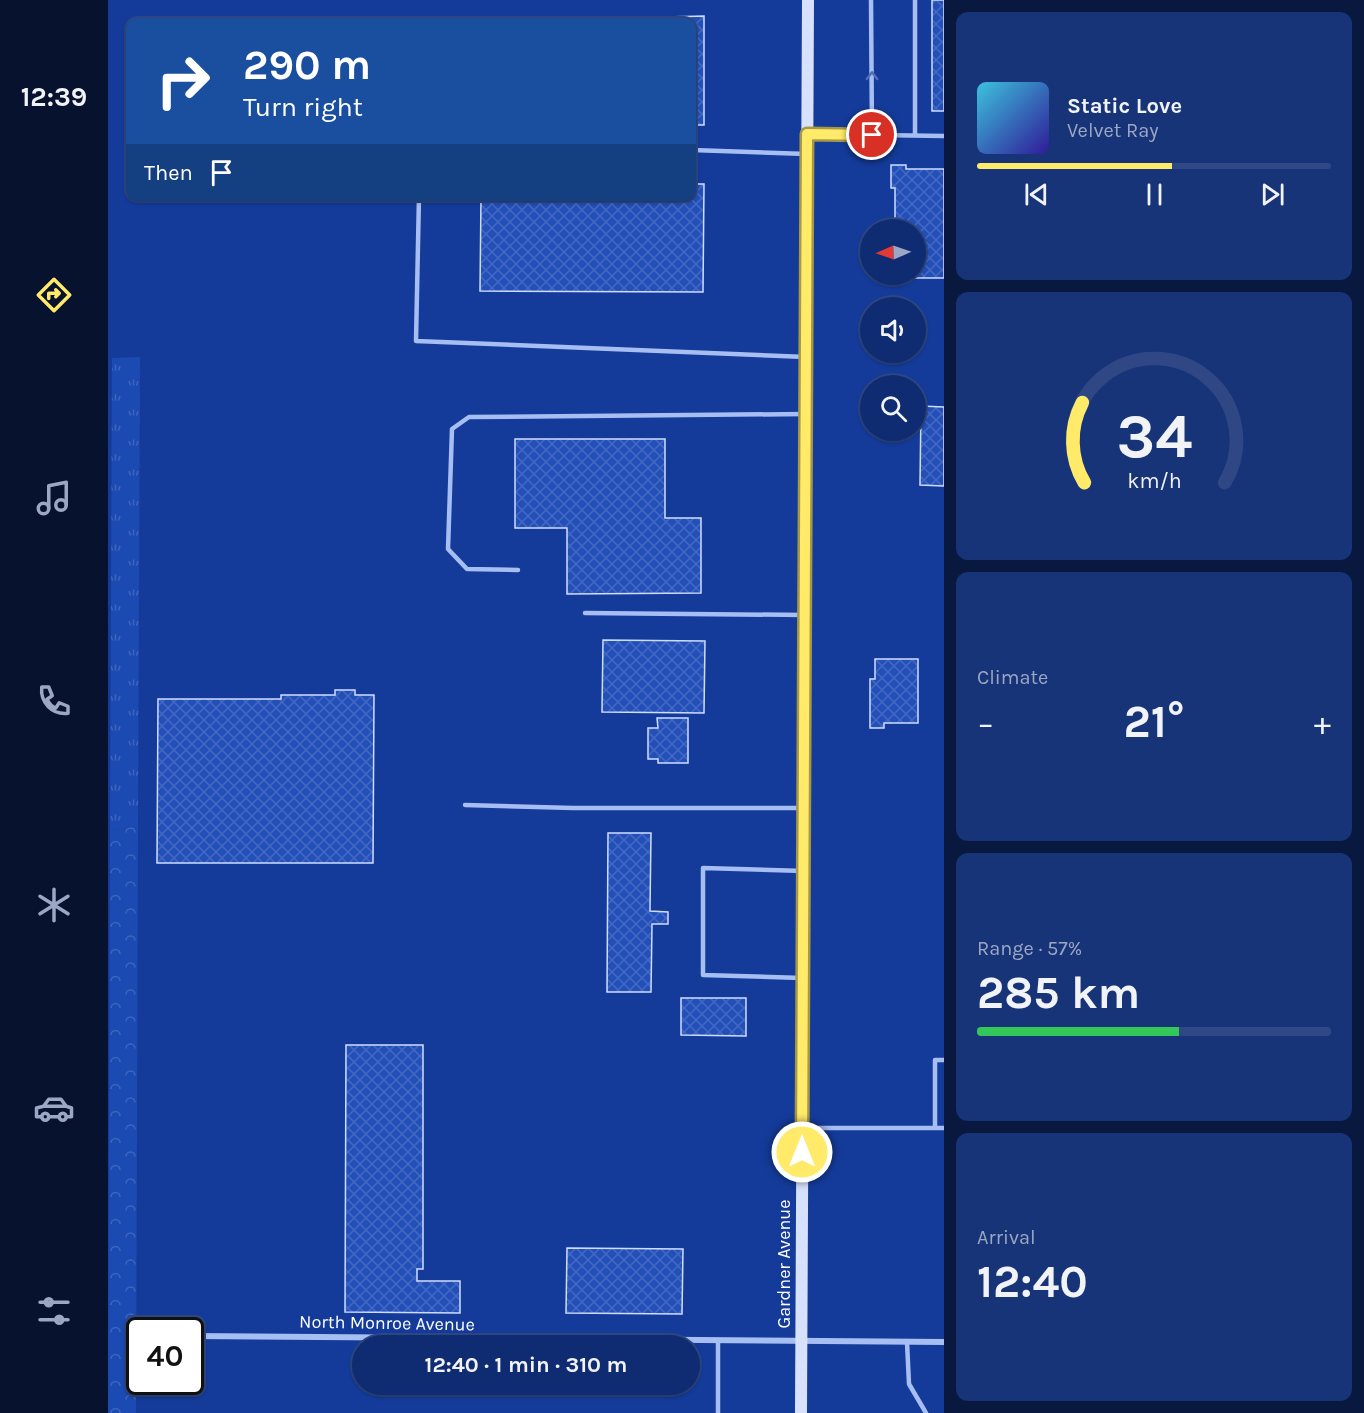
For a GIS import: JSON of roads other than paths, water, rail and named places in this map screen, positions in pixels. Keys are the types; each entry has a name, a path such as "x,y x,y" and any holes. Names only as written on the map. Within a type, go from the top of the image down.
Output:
{"street":[{"name":"Gardner Avenue","path":"801,1413 808,0"},
{"name":"North Monroe Avenue","path":"204,1336 944,1342"}],"lane":[{"path":"871,0 872,135"},
{"path":"915,0 915,135"},
{"path":"807,134 944,136"},
{"path":"696,150 807,154"},
{"path":"419,201 416,341 806,357"},
{"path":"518,570 467,569 448,549 452,429 469,417 806,414"},
{"path":"585,613 805,615"},
{"path":"465,805 573,808 804,808"},
{"path":"803,978 703,975 703,868 804,871"},
{"path":"935,1128 936,1060 944,1060"},
{"path":"802,1128 944,1128"},
{"path":"718,1341 718,1413"},
{"path":"907,1342 909,1384 926,1413"}]}
